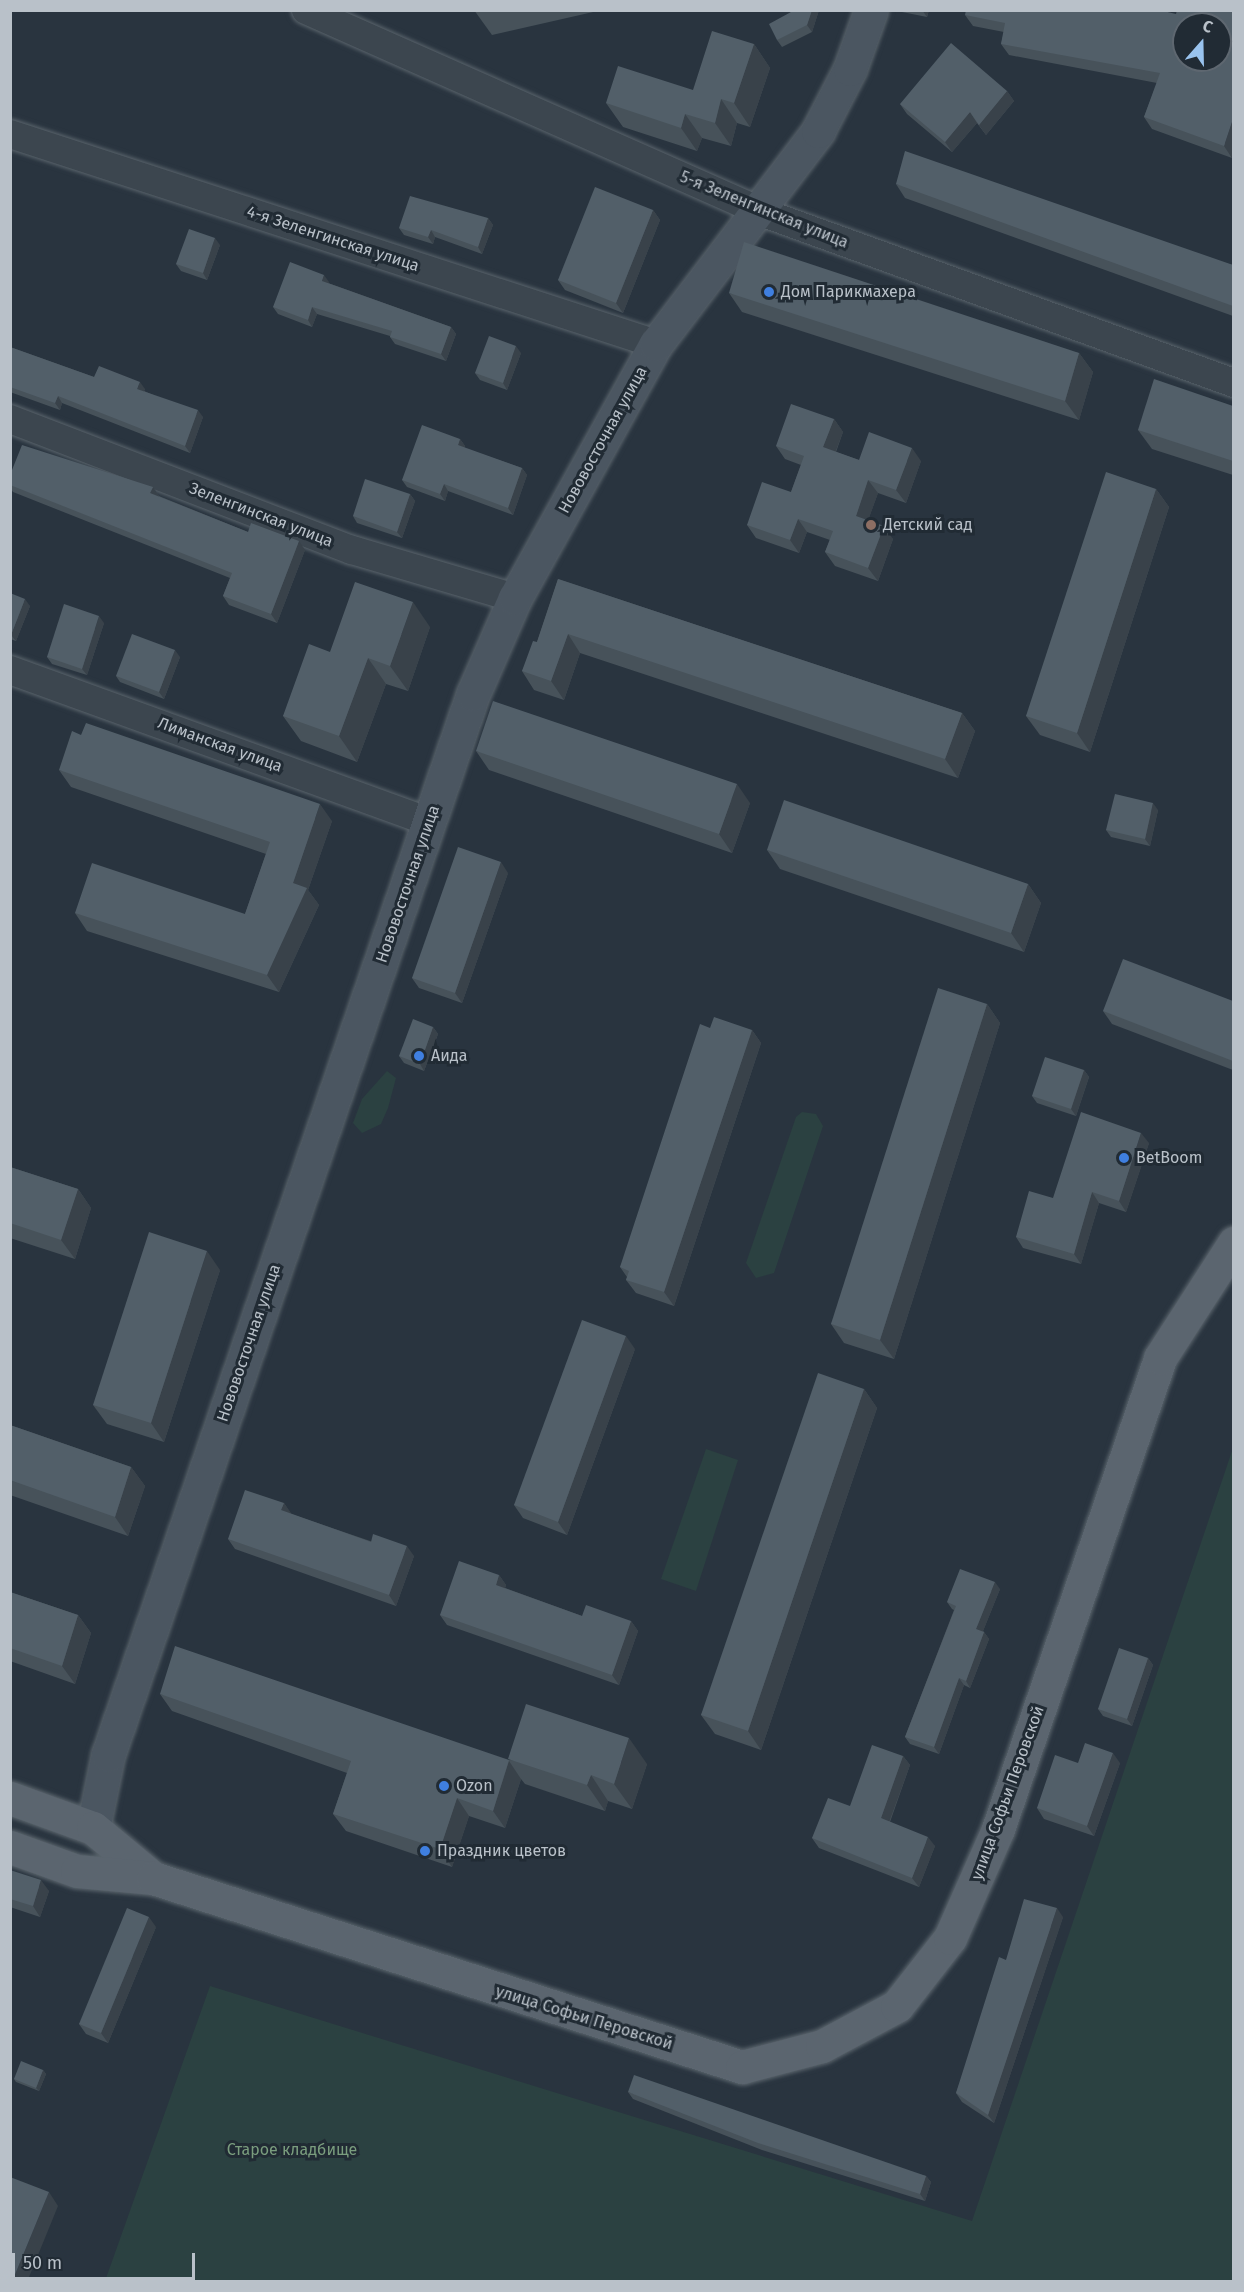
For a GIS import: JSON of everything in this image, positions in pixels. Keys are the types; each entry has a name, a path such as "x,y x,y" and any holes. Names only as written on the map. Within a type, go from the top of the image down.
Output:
{"main road":[{"name":"Нововосточная улица","path":"93,1828 108,1755 473,694 515,598 656,344 761,212 818,130 850,69 871,10"},
{"name":"улица Софьи Перовской","path":"10,1847 77,1871 153,1878 742,2067 822,2046 897,2006 950,1938 989,1854 1160,1358 1233,1243"},
{"name":"улица Софьи Перовской","path":"10,1798 93,1828 153,1878"},
{"path":"77,1871 93,1828"}],"street":[{"name":"5-я Зеленгинская улица","path":"306,10 761,212 1233,383"},
{"name":"4-я Зеленгинская улица","path":"10,134 656,344"},
{"name":"Зеленгинская улица","path":"10,419 352,550 515,598"},
{"name":"Лиманская улица","path":"10,670 429,822"}],"green space":[{"path":"387,1071 396,1078 388,1108 381,1124 362,1133 353,1123 362,1099"},
{"path":"802,1112 816,1114 823,1126 774,1273 756,1278 746,1263 796,1117"},
{"name":"Старое кладбище","path":"1233,1448 1233,2281 105,2281 210,1986 972,2221"},
{"path":"706,1449 738,1460 696,1591 661,1579"}],"building":[{"path":"792,10 812,10 807,25 777,40 769,24"},
{"path":"966,10 1159,10 1172,13 1172,72 1232,72 1232,12 1176,12 1177,10 1233,10 1233,119 1224,146 1144,117 1160,73 1001,44 1005,23 965,15"},
{"path":"712,31 754,44 734,103 721,99 715,123 685,114 681,128 606,103 618,66 693,90"},
{"path":"951,43 1007,91 979,125 970,112 945,142 900,104"},
{"path":"905,151 1233,265 1233,306 896,184"},
{"path":"595,187 653,210 616,303 558,280"},
{"path":"410,196 488,218 478,247 431,230 428,237 399,228"},
{"path":"189,229 215,238 203,273 176,264"},
{"path":"744,242 1079,353 1065,401 729,293"},
{"path":"290,262 324,275 322,281 451,327 441,354 390,337 392,331 312,307 308,320 273,307"},
{"path":"489,336 516,346 503,383 475,373"},
{"path":"10,347 94,377 99,366 140,382 137,389 198,410 185,446 58,396 55,403 10,387"},
{"path":"1154,379 1233,406 1233,461 1138,430"},
{"path":"791,404 834,419 823,447 859,460 869,432 912,448 896,490 868,480 856,516 884,526 868,568 825,552 833,531 798,519 790,540 747,525 762,482 791,492 804,456 776,446"},
{"path":"422,425 460,439 458,445 522,468 508,508 444,484 440,494 402,480"},
{"path":"22,445 153,487 150,493 248,532 251,523 299,541 271,614 223,596 232,573 10,485 10,475"},
{"path":"1106,472 1156,489 1077,733 1026,716"},
{"path":"365,479 410,494 397,532 353,516"},
{"path":"558,579 962,713 945,759 568,634 551,681 522,671 533,641 537,642"},
{"path":"355,582 413,602 390,666 368,658 339,736 283,716 309,644 330,652"},
{"path":"10,593 25,599 11,635 10,634"},
{"path":"64,604 99,616 82,669 47,657"},
{"path":"132,634 175,650 159,692 116,676"},
{"path":"493,701 737,784 719,834 476,751"},
{"path":"86,723 320,804 293,883 307,888 267,975 75,913 92,863 245,914 270,842 59,770 72,731 81,735"},
{"path":"1115,794 1153,803 1145,839 1106,830"},
{"path":"784,800 1028,884 1011,933 767,850"},
{"path":"458,847 501,862 455,993 412,978"},
{"path":"1123,959 1233,1001 1233,1061 1103,1011"},
{"path":"938,988 987,1004 880,1340 831,1324"},
{"path":"714,1017 752,1030 664,1292 626,1280 629,1271 620,1267 700,1024 710,1028"},
{"path":"413,1019 433,1027 420,1064 399,1056"},
{"path":"1045,1057 1084,1070 1071,1109 1032,1096"},
{"path":"1081,1112 1141,1133 1119,1201 1092,1192 1074,1254 1016,1237 1029,1191 1053,1198"},
{"path":"10,1167 78,1189 61,1240 10,1223"},
{"path":"149,1232 207,1251 151,1423 93,1405"},
{"path":"582,1320 626,1336 558,1522 514,1505"},
{"path":"818,1373 864,1389 748,1731 701,1715"},
{"path":"10,1425 131,1467 115,1517 10,1480"},
{"path":"245,1490 284,1503 281,1510 371,1542 373,1534 407,1546 389,1595 228,1539"},
{"path":"459,1561 499,1575 496,1585 582,1616 586,1605 631,1621 612,1675 440,1615"},
{"path":"960,1569 995,1582 976,1629 984,1632 966,1681 959,1678 934,1747 905,1737 956,1606 947,1602"},
{"path":"10,1592 78,1615 62,1666 10,1648"},
{"path":"175,1646 509,1760 493,1811 457,1798 440,1849 333,1814 351,1761 160,1694"},
{"path":"1119,1648 1148,1658 1127,1719 1098,1709"},
{"path":"526,1704 629,1738 614,1784 591,1775 587,1785 508,1759"},
{"path":"1085,1743 1113,1753 1087,1826 1037,1808 1055,1755 1078,1763"},
{"path":"872,1745 903,1756 881,1818 928,1837 912,1878 812,1838 828,1798 850,1806"},
{"path":"10,1870 41,1880 33,1906 10,1899"},
{"path":"1024,1899 1057,1908 988,2115 956,2093 999,1957 1006,1960"},
{"path":"127,1908 149,1917 101,2033 79,2024"},
{"path":"21,2061 43,2070 36,2088 14,2079"},
{"path":"634,2075 926,2176 920,2194 758,2143 628,2092"},
{"path":"10,2177 49,2192 12,2282 10,2282"}],"place":[{"name":"Дом Парикмахера","path":"769,292"},
{"name":"Детский сад","path":"871,525"},
{"name":"Аида","path":"419,1056"},
{"name":"BetBoom","path":"1124,1158"},
{"name":"Ozon","path":"444,1786"},
{"name":"Праздник цветов","path":"425,1851"}]}
